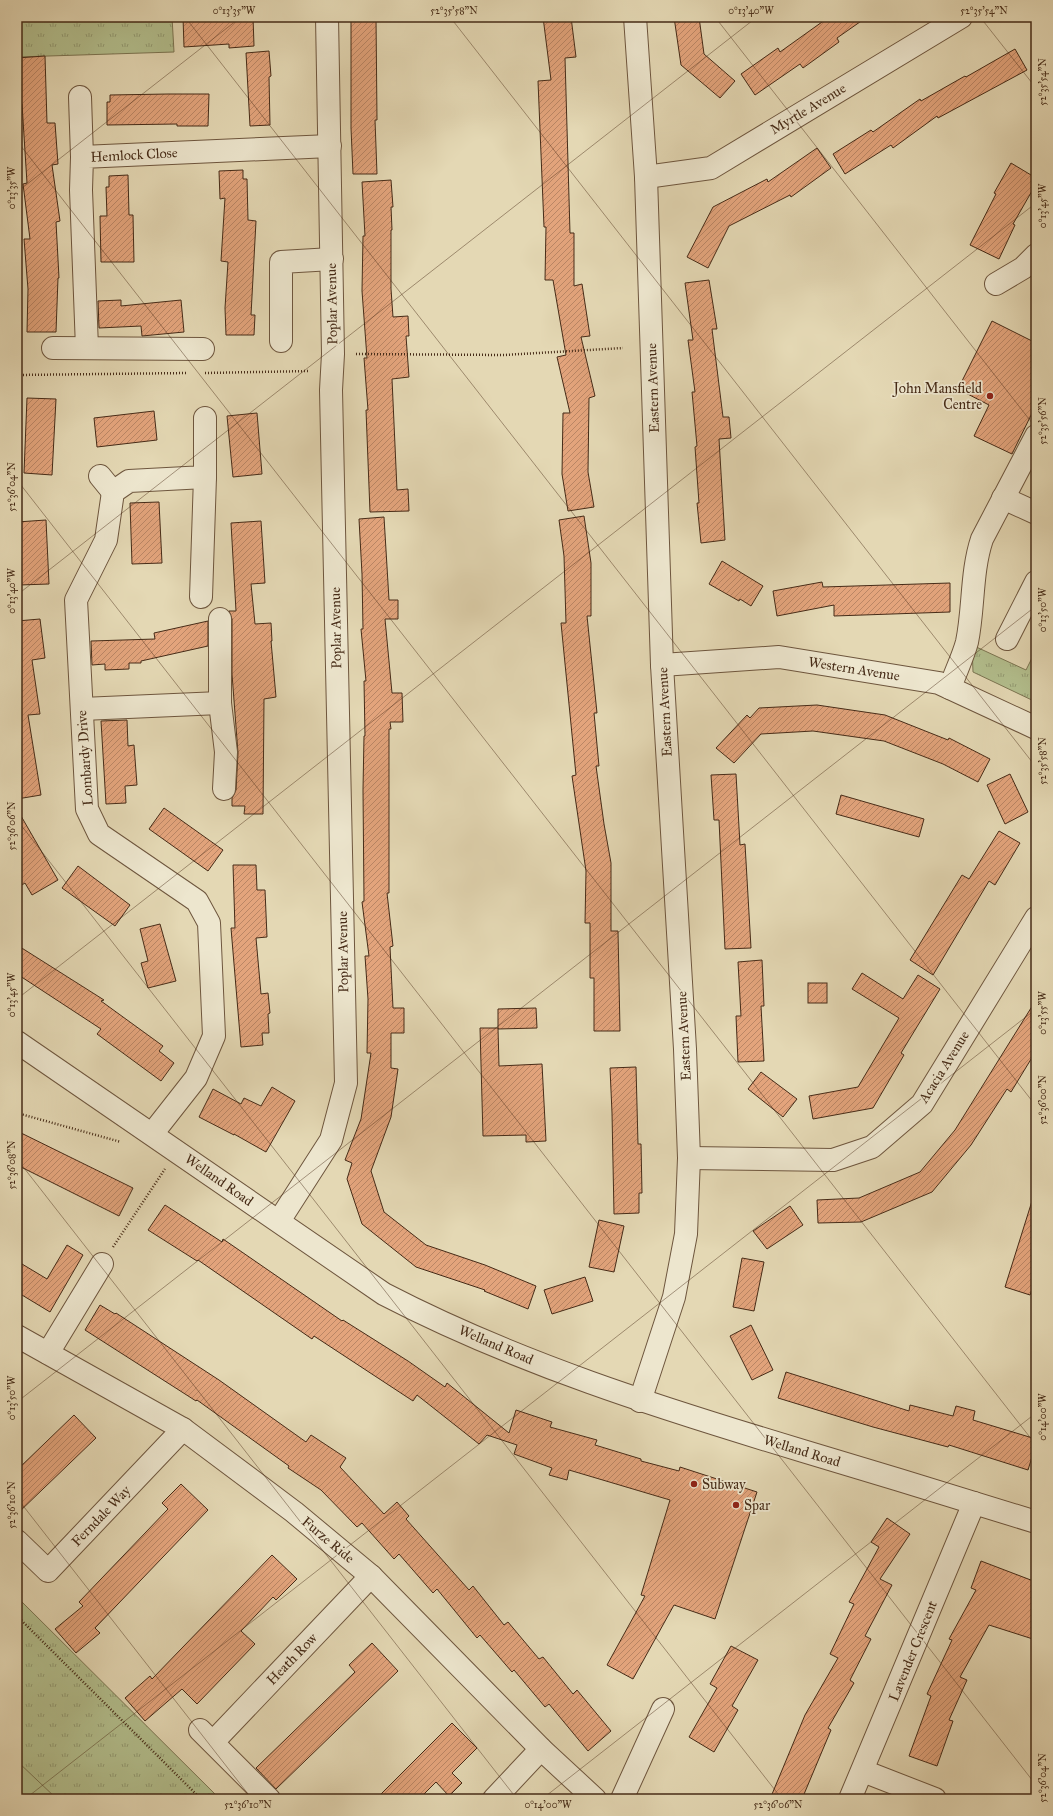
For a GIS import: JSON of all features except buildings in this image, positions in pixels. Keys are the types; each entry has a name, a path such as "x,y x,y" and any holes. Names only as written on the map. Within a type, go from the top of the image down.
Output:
{"street":[{"name":"Poplar Avenue","path":"279,1221 331,1140 346,1084 331,390 333,354 332,259 327,17"},
{"name":"Eastern Avenue","path":"635,17 646,177 662,665 685,1049 689,1158 686,1234 674,1297 640,1401"},
{"name":"Myrtle Avenue","path":"646,177 711,168 958,17"},
{"path":"80,97 82,157"},
{"name":"Hemlock Close","path":"87,348 81,190 82,157 330,146"},
{"path":"996,284 1023,268 1036,254"},
{"path":"281,341 281,262 332,259"},
{"path":"53,348 203,349"},
{"path":"201,597 205,477 205,418"},
{"path":"950,688 966,643 971,614 976,555 982,539 1036,436"},
{"name":"Lombardy Drive","path":"152,1134 196,1078 214,1036 209,923 197,901 99,834 87,809 76,600 106,540 107,484 129,481 205,477"},
{"path":"1003,498 1036,513"},
{"path":"1007,639 1036,582"},
{"path":"220,619 220,703 226,752 224,789"},
{"name":"Western Avenue","path":"662,665 779,657 939,683 1036,728"},
{"path":"82,709 220,703"},
{"name":"Acacia Avenue","path":"689,1158 833,1160 872,1147 922,1104 1036,918"},
{"name":"Welland Road","path":"17,1042 152,1134 183,1160 279,1221 384,1294 416,1310 556,1370 640,1401 1036,1522"},
{"path":"48,1354 102,1264"},
{"name":"Furze Ride","path":"17,1336 183,1429 294,1512 371,1576 541,1749 595,1799"},
{"name":"Ferndale Way","path":"17,1541 48,1571 183,1429"},
{"name":"Lavender Crescent","path":"850,1799 974,1503"},
{"name":"Heath Row","path":"269,1799 207,1736 371,1576"},
{"path":"622,1799 663,1710"},
{"path":"494,1799 541,1749"},
{"path":"863,1771 935,1799"}],"path":[{"path":"333,354 504,356 623,348"},
{"path":"17,1113 128,1144"},
{"path":"102,1264 183,1160"},
{"path":"17,1616 201,1799"}],"green space":[{"path":"17,17 172,17 174,52 17,57"},
{"path":"972,645 1026,670 1036,650 1036,702 973,672"},
{"path":"17,1597 220,1799 17,1799"},
{"path":"17,1761 57,1799 17,1799"}],"place":[{"name":"John Mansfield Centre","path":"990,396"},
{"name":"Subway","path":"694,1484"},
{"name":"Spar","path":"736,1505"}]}
